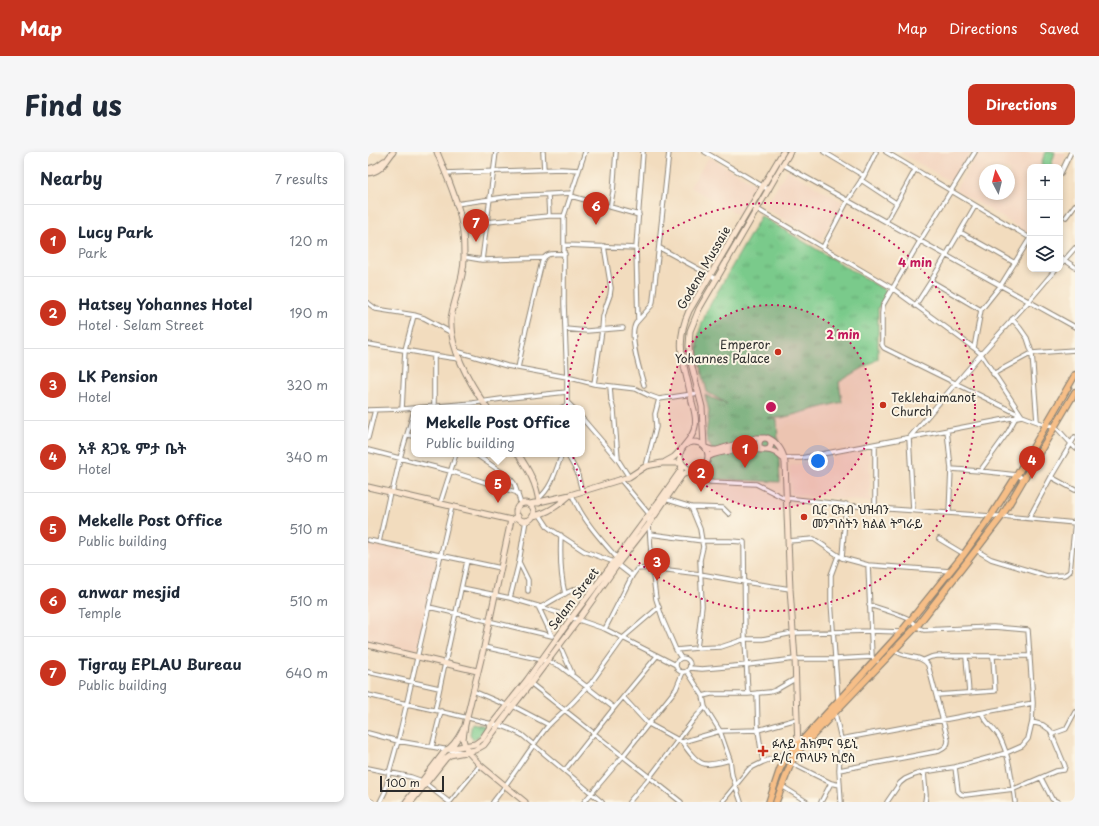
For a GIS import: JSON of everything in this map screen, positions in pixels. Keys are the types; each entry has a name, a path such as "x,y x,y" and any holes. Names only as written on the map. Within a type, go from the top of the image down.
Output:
{"main road":[{"path":"776,802 790,764 798,748 874,659 901,632 964,554 1017,476 1075,375"},
{"path":"769,802 780,769 791,751 798,748 835,713 917,626 1002,516 1075,392"}],"street":[{"path":"437,152 456,204 461,223 464,257 452,315 452,333 459,359 485,405"},
{"path":"482,260 496,152"},
{"path":"543,152 544,170"},
{"path":"567,405 564,304 564,216 585,152"},
{"path":"610,206 613,192 616,152"},
{"path":"638,320 636,248 643,152"},
{"path":"644,385 634,348 633,330 638,320 652,305 653,301 660,248 669,152"},
{"path":"705,152 769,190"},
{"name":"Godena Mussaie","path":"682,449 693,434 696,421 682,357 681,344 685,321 689,311 783,152"},
{"name":"Godena Mussaie","path":"705,447 699,393 689,355 689,336 697,313 790,152"},
{"path":"824,152 896,203"},
{"path":"822,247 876,152"},
{"path":"886,152 1027,236"},
{"path":"975,152 920,240 882,308 882,347 1022,416 1046,425 1055,426 1075,448"},
{"path":"368,169 377,166 392,153"},
{"path":"368,173 374,172 381,168 392,153"},
{"path":"1063,168 1070,153"},
{"path":"777,161 1075,327"},
{"path":"445,173 562,169 579,170"},
{"path":"886,222 915,170"},
{"path":"548,195 549,216"},
{"path":"456,204 512,196 571,195 639,215"},
{"path":"1066,217 1075,205"},
{"path":"752,206 892,288 974,348 981,354 1022,416"},
{"path":"915,306 975,206"},
{"path":"461,223 564,216"},
{"path":"960,232 1015,263"},
{"path":"974,348 981,310 1001,285 1027,243"},
{"path":"565,245 636,248"},
{"path":"594,384 602,330 602,317 611,288 604,246"},
{"path":"660,248 717,279"},
{"path":"1075,248 1064,260 1075,267"},
{"path":"464,257 482,260 543,258 546,255 551,254 565,254"},
{"path":"518,368 543,258"},
{"path":"913,510 909,438 1053,272"},
{"path":"931,281 981,310"},
{"path":"368,303 376,309 414,315 430,320 452,333"},
{"path":"402,409 405,350 414,315"},
{"path":"1012,319 1027,338 1032,353 1037,421"},
{"path":"565,329 587,331 623,328"},
{"path":"368,344 459,359"},
{"path":"993,374 1032,353 1075,350"},
{"path":"456,351 507,366 567,377 594,384 622,386 636,389 659,399 699,393"},
{"path":"434,356 434,405"},
{"path":"610,386 611,400 614,411 618,460"},
{"path":"447,405 567,392"},
{"path":"646,466 656,427 655,414 659,399"},
{"path":"368,410 411,409"},
{"path":"368,438 375,410"},
{"path":"708,457 712,454 720,453 764,450 774,451 784,459 801,458 1022,416"},
{"path":"980,471 1008,432 1016,417"},
{"path":"379,542 400,458 411,422"},
{"path":"585,422 618,460 629,477"},
{"path":"947,430 951,470 949,513"},
{"path":"407,435 411,436"},
{"path":"1029,518 1075,437"},
{"path":"662,463 674,457 687,444 693,442 717,450 756,438 766,438 777,445 783,453 795,659 798,748"},
{"path":"764,450 760,448 758,444 760,440 766,438"},
{"path":"764,450 770,448 771,445 770,440 766,438"},
{"path":"875,444 875,508"},
{"path":"620,479 652,515 682,475 692,470 700,469 705,465 708,457 705,447"},
{"path":"664,498 681,470 679,456 682,449"},
{"path":"368,450 450,471 518,493"},
{"path":"440,504 455,457"},
{"path":"479,457 509,477 514,483 521,504"},
{"path":"520,457 535,483 538,501"},
{"path":"538,501 548,488 561,457"},
{"path":"569,457 577,472 582,491"},
{"path":"571,495 561,503 540,515 533,516 529,520 523,520 518,516 517,508 521,504 530,504 538,501 571,495 629,477 646,466 662,463 681,463 686,468 692,470"},
{"path":"700,469 710,482 756,484 786,498 875,508 1075,522 1073,551 1070,571 1068,574 1048,576 991,559 976,550"},
{"path":"951,470 980,471 1017,476 1024,480"},
{"path":"1051,477 1075,490"},
{"path":"368,487 511,520 518,516"},
{"path":"571,495 583,515 617,562 632,576"},
{"path":"664,498 691,507 723,508 728,514"},
{"path":"530,504 534,510 533,516"},
{"path":"838,700 831,601 831,575 840,557 846,504"},
{"path":"380,802 385,792 407,704 452,506"},
{"path":"691,507 703,541 700,560 702,606 697,648"},
{"path":"540,515 548,527 584,551 617,562"},
{"name":"Selam Street","path":"558,643 572,617 649,524 652,515"},
{"name":"Selam Street","path":"467,754 481,748 484,745 544,661 579,619 617,562 652,515"},
{"path":"412,802 445,751 461,734 464,726 484,647 511,520"},
{"path":"510,598 526,520"},
{"path":"649,524 656,599 663,620 680,658"},
{"path":"650,534 703,541 744,542 745,639 748,694"},
{"path":"561,535 560,566 565,594"},
{"path":"788,541 814,539 840,557 868,565 950,571"},
{"path":"939,539 964,554"},
{"path":"368,540 501,568"},
{"path":"435,710 467,561"},
{"path":"518,562 528,580 528,591"},
{"path":"868,565 869,604 874,659"},
{"path":"606,628 637,569 652,568 700,574 790,589"},
{"path":"540,606 580,588 591,588 597,586"},
{"path":"462,588 540,606 606,628 676,665 678,670 747,665 795,659 874,659 881,665"},
{"path":"869,604 911,620 921,629 929,630 993,627 1028,630 1033,703 1032,722 1028,739 1022,746 1006,753 955,767 924,772 905,779 900,782 887,802"},
{"path":"540,606 552,636 558,643 572,674"},
{"path":"429,607 552,636"},
{"path":"493,802 549,725 591,683 624,637 659,608"},
{"path":"676,650 721,647 745,639 763,639 793,633 871,631 901,632"},
{"path":"368,645 477,671"},
{"path":"484,647 560,666 614,708"},
{"path":"839,770 940,751 948,744 937,695 928,664 920,658 904,656 894,650"},
{"path":"565,770 657,656"},
{"path":"924,660 937,656 1030,656"},
{"path":"937,695 995,691 994,656"},
{"path":"584,802 623,756 647,723 676,689 691,664 688,659 684,657 677,660 676,665"},
{"path":"966,657 969,693"},
{"path":"687,670 703,696 705,707 720,732 730,760 732,775 741,802"},
{"path":"368,672 439,688"},
{"path":"703,696 712,694 748,694 770,692 795,679"},
{"path":"529,682 681,802"},
{"name":"Selam Street","path":"465,746 482,740 506,705 529,682"},
{"path":"473,691 506,705 512,706 549,725"},
{"path":"757,693 758,730 763,762"},
{"path":"368,695 467,717 498,725 522,734 602,802"},
{"path":"623,697 647,723 680,741 697,760 704,764 730,760"},
{"path":"841,739 1033,703"},
{"path":"629,802 680,741 705,707"},
{"path":"432,747 441,711"},
{"path":"1052,734 1066,729 1075,712"},
{"path":"835,713 841,739 839,770 841,802"},
{"path":"982,713 985,721 999,736 1006,753 1014,789 1015,802"},
{"path":"680,741 720,732 758,730 797,719"},
{"path":"955,767 958,792 965,795 1014,789 1065,768 1052,734 1048,728 1044,725 1032,722"},
{"path":"464,726 463,739 467,754"},
{"path":"368,733 398,741 448,749 467,754 524,802"},
{"path":"448,749 465,746"},
{"path":"722,802 749,769 791,751"},
{"path":"406,802 446,758 450,755 467,754"},
{"path":"785,759 790,764 840,786"},
{"path":"368,768 411,777 423,783 449,802 480,766"},
{"path":"924,772 926,795 925,802"},
{"path":"1040,778 1052,799 1058,802"},
{"path":"821,802 831,783"},
{"path":"782,786 807,802"},
{"path":"368,800 372,802"}],"shaded area":[{"path":"899,152 971,152 953,183"},
{"path":"978,152 1063,152 1066,154 1062,164 1027,164 1027,232 955,190"},
{"path":"709,157 757,185 741,216 690,187"},
{"path":"787,170 843,202 821,239 764,208"},
{"path":"870,449 870,502 791,494 790,466"},
{"path":"368,542 439,558 417,654 368,643"}],"green space":[{"path":"1045,152 1055,152 1052,164 1041,164"},
{"path":"761,216 888,292 878,308 878,359 839,382 842,402 781,418 768,418 777,420 780,482 711,479 710,461 712,454 706,435 709,411 705,395 727,404 707,392 698,353 700,329 707,310"},
{"path":"472,723 487,726 477,738 474,739 470,734"}],"place":[{"name":"anwar mesjid","path":"596,225"},
{"name":"Tigray EPLAU Bureau","path":"476,242"},
{"name":"Emperor Yohannes Palace","path":"778,352"},
{"name":"Teklehaimanot Church","path":"883,405"},
{"name":"Lucy Park","path":"745,468"},
{"name":"አቶ ጸጋዬ ምታ ቤት","path":"1032,479"},
{"name":"Hatsey Yohannes Hotel","path":"701,492"},
{"name":"Mekelle Post Office","path":"498,503"},
{"name":"ቢር ርክብ ህዝብን መንግስትን ክልል ትግራይ","path":"804,517"},
{"name":"LK Pension","path":"657,581"},
{"name":"ፉሉይ ሕክምና ዓይኒ ዶ/ር ጥላሁን ኪሮስ","path":"763,751"}]}
